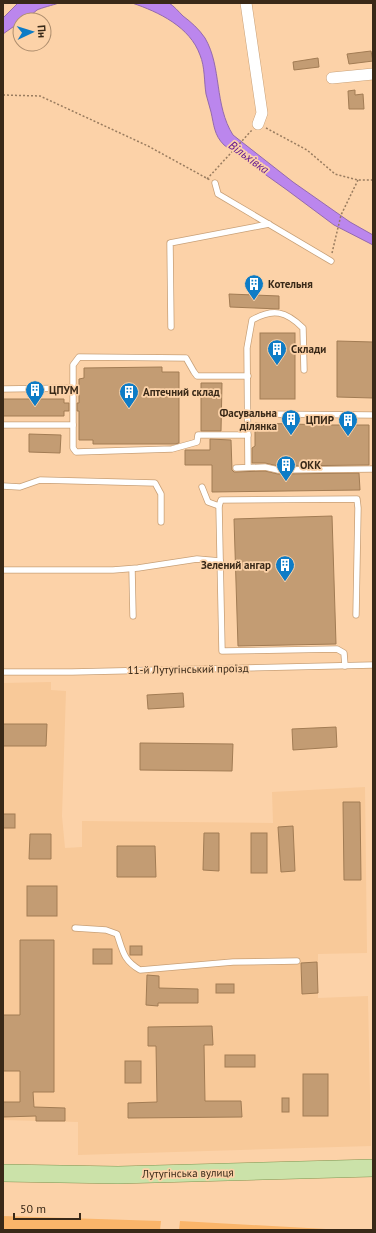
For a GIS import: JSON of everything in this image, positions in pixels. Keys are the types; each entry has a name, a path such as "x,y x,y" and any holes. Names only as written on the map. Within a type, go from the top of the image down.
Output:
{"main road":[{"name":"Лутугінська вулиця","path":"3,1173 118,1175 373,1168"}],"street":[{"path":"246,3 262,113 258,124"},
{"path":"332,78 373,74"}],"lane":[{"path":"215,183 218,194 331,260"},
{"path":"171,327 170,243 269,224"},
{"path":"248,467 248,348 252,320 263,314 278,312 294,319 303,328 304,370"},
{"path":"248,376 197,376 186,358 79,357 73,365 72,448 76,452 172,450 197,442 198,435 248,435"},
{"path":"3,389 73,388"},
{"path":"248,414 373,415"},
{"path":"3,425 73,425"},
{"path":"236,468 265,467 278,470 373,469"},
{"path":"3,486 20,487 40,480 155,483 161,494 161,522"},
{"path":"202,487 208,502 219,506"},
{"path":"345,666 344,653 337,650 222,651 219,506 221,500 357,499 356,615"},
{"path":"3,570 114,570 132,569 197,559 220,561"},
{"path":"132,569 133,616"},
{"name":"11-й Лутугінський проїзд","path":"3,672 72,672 373,665"},
{"path":"75,928 106,930 117,934 126,960 140,970 233,962 297,961"}],"path":[{"path":"3,95 40,96 148,146 215,183"},
{"path":"258,124 276,132 307,150 335,174 358,180 373,180"},
{"path":"207,179 245,137"},
{"path":"331,260 341,215 358,180"}],"shaded area":[{"path":"51,682 51,690 66,691 62,816 65,848 82,847 82,821 273,823 272,792 365,787 367,953 318,954 318,998 368,996 371,1146 78,1155 78,1122 3,1120 3,683"},
{"path":"3,1216 161,1221 160,1230 3,1230"},
{"path":"180,1221 344,1230 179,1230"}],"water":[{"name":"Вільхівка","path":"167,2 195,26 205,38 210,49 214,61 223,111 233,135 293,182 350,222 373,235 373,245 334,225 224,145 215,130 206,94 203,64 195,45 189,36 163,16 132,3"},
{"path":"18,3 59,3 34,12 12,12 12,28 3,34 3,18"}],"building":[{"path":"371,51 373,61 349,64 347,54"},
{"path":"318,58 319,67 294,70 293,62"},
{"path":"355,90 355,95 363,94 364,109 349,109 348,91"},
{"name":"Котельня","path":"229,294 279,296 279,309 230,307"},
{"name":"Склади","path":"260,333 295,333 295,399 260,399"},
{"path":"337,341 373,342 373,398 337,397"},
{"name":"Аптечний склад","path":"162,367 162,372 179,372 179,443 93,444 93,440 79,440 79,411 77,411 77,403 79,403 79,379 84,378 84,368"},
{"path":"201,383 222,383 221,431 201,431"},
{"name":"ЦПУМ","path":"3,399 64,399 64,403 69,403 69,411 64,411 64,416 3,416"},
{"path":"255,423 369,425 369,465 278,466 265,463 252,463 252,448 255,446"},
{"path":"29,434 61,435 60,453 29,452"},
{"name":"ОКК","path":"210,439 231,440 232,470 234,472 265,471 278,474 359,473 360,490 212,492 212,465 185,465 185,450 210,450"},
{"name":"Зелений ангар","path":"332,516 336,644 238,646 234,519"},
{"path":"183,693 184,707 148,709 147,695"},
{"path":"3,724 47,724 46,746 3,746"},
{"path":"336,727 337,747 293,750 292,729"},
{"path":"140,743 233,744 232,771 140,770"},
{"path":"343,802 360,802 361,880 344,880"},
{"path":"3,814 15,814 15,828 3,828"},
{"path":"293,826 295,871 281,872 278,827"},
{"path":"204,833 219,833 219,871 203,870"},
{"path":"251,833 267,833 267,873 251,873"},
{"path":"30,834 51,834 51,859 29,859"},
{"path":"117,846 155,846 156,877 117,877"},
{"path":"27,886 57,886 57,916 27,916"},
{"path":"20,940 54,940 54,1092 33,1092 34,1107 65,1108 65,1121 36,1121 36,1116 3,1117 3,1102 20,1102 20,1071 3,1071 3,1015 20,1015"},
{"path":"130,946 142,946 142,955 130,955"},
{"path":"93,949 112,949 112,964 93,964"},
{"path":"317,962 318,993 302,994 301,963"},
{"path":"147,975 159,976 159,988 198,989 198,1003 158,1003 158,1006 146,1005"},
{"path":"216,984 234,984 234,993 216,993"},
{"path":"212,1026 213,1045 204,1045 205,1101 241,1101 242,1117 128,1118 128,1103 157,1102 156,1046 148,1046 148,1027"},
{"path":"225,1055 255,1055 255,1067 225,1067"},
{"path":"125,1061 141,1061 141,1083 125,1083"},
{"path":"303,1074 328,1074 328,1116 303,1116"},
{"path":"282,1098 289,1098 289,1112 282,1112"}],"place":[{"name":"Котельня","path":"254,301"},
{"name":"Склади","path":"277,366"},
{"name":"ЦПУМ","path":"35,407"},
{"name":"Аптечний склад","path":"129,409"},
{"name":"Фасувальна ділянка","path":"291,436"},
{"name":"ЦПИР","path":"348,437"},
{"name":"ОКК","path":"286,482"},
{"name":"Зелений ангар","path":"285,582"}]}
